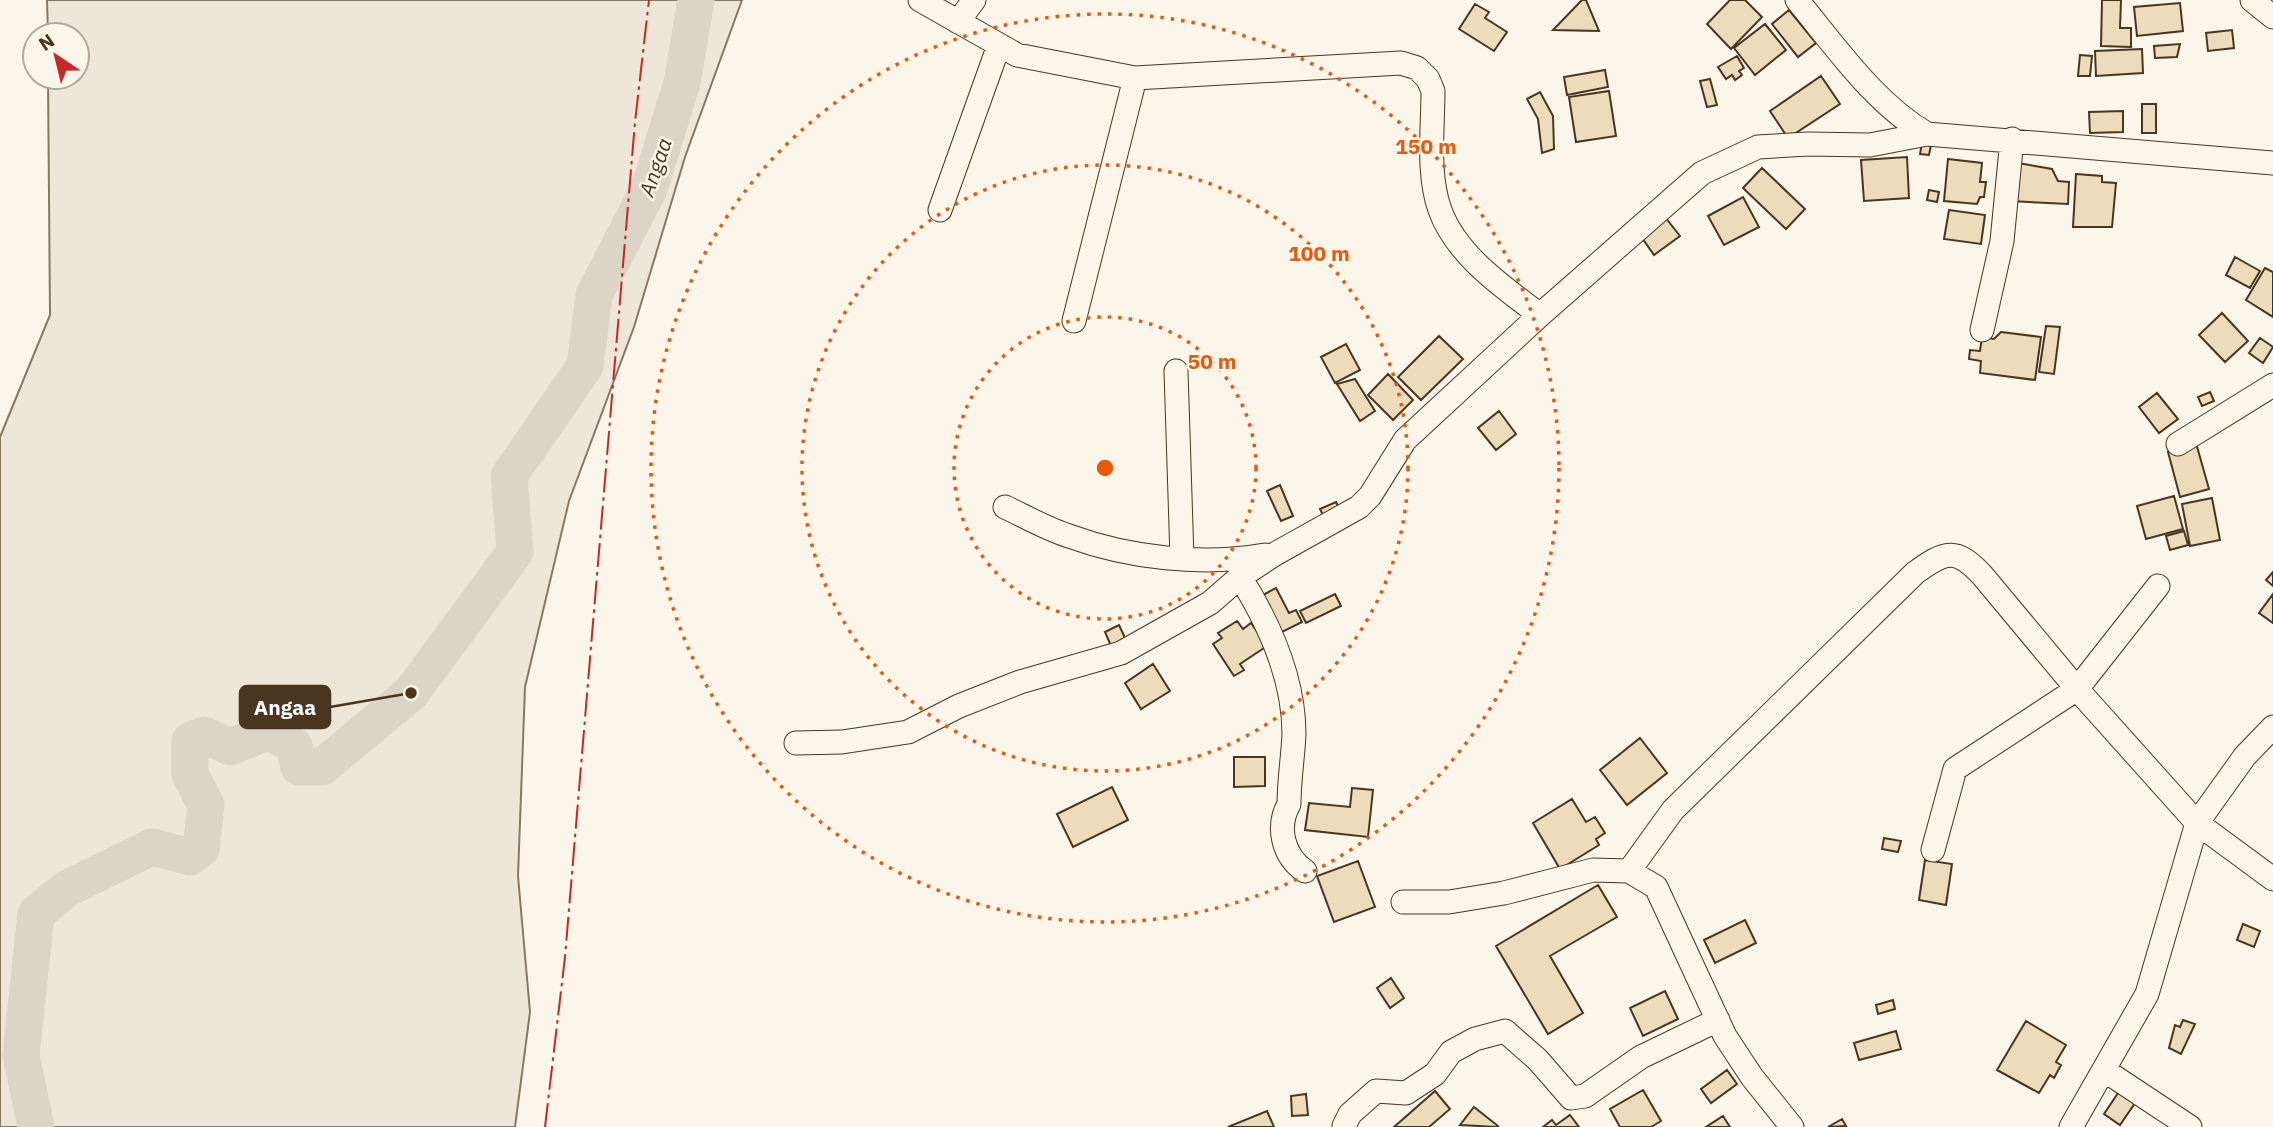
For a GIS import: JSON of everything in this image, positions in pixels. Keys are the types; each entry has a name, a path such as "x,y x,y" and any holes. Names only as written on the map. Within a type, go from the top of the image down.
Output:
{"street":[{"path":"920,0 1017,55 1135,78 1342,64 1401,63 1417,68 1428,79 1433,91 1434,186 1440,210 1455,237 1476,261 1540,315"},
{"path":"958,22 974,0"},
{"path":"1797,0 1869,85 1903,120 1927,134"},
{"path":"2252,0 2273,17"},
{"path":"940,210 999,45"},
{"path":"1074,320 1135,78"},
{"path":"796,743 842,742 908,732 959,706 1020,682 1121,653 1210,603 1240,577 1275,554 1359,507 1370,496 1405,440 1540,315 1702,173 1758,147 1808,144 1870,145 1927,134 2012,139 2273,163"},
{"path":"1982,330 2004,231 2012,139"},
{"path":"1177,371 1182,558"},
{"path":"2178,444 2273,385"},
{"path":"1005,507 1068,536 1119,550 1228,562 1275,554"},
{"path":"1629,871 1673,810 1915,573 1946,555 1966,558 1982,575 2077,689 2197,823 2273,879"},
{"path":"1240,577 1258,606 1289,679 1294,734 1289,804 1284,812 1282,837 1296,865 1305,871"},
{"path":"1933,850 1955,769 2077,689 2158,586"},
{"path":"2071,1127 2147,994 2197,823 2245,756 2273,727"},
{"path":"1403,902 1449,902 1504,893 1593,870 1629,871 1656,887 1718,1020 1752,1077 1791,1127"},
{"path":"1344,1126 1364,1099 1376,1091 1406,1093 1435,1074 1451,1052 1490,1033 1505,1031 1521,1044 1571,1098 1585,1096 1641,1057 1718,1020"},
{"path":"2104,1070 2190,1127"}],"shaded area":[{"path":"47,0 742,0 685,157 634,327 569,501 525,687 518,876 530,1012 515,1127 0,1127 0,437 50,315 48,91 91,91 91,21 48,21"}],"building":[{"path":"1582,0 1586,0 1599,31 1553,30"},
{"path":"1730,0 1745,0 1762,17 1731,49 1707,24"},
{"path":"2102,0 2121,0 2120,28 2131,28 2131,47 2101,46"},
{"path":"2180,3 2183,31 2137,36 2134,7"},
{"path":"1475,4 1489,12 1485,18 1507,32 1494,51 1459,29"},
{"path":"1789,10 1816,43 1798,57 1772,24"},
{"path":"1765,24 1786,50 1755,75 1734,48"},
{"path":"2232,30 2234,48 2208,51 2206,33"},
{"path":"2180,44 2177,57 2155,58 2154,46"},
{"path":"2142,49 2143,73 2096,76 2095,51"},
{"path":"2080,55 2092,56 2090,76 2078,76"},
{"path":"1737,56 1744,68 1739,71 1742,75 1735,80 1732,75 1726,79 1718,67"},
{"path":"1605,70 1608,87 1567,95 1564,77"},
{"path":"1821,76 1840,104 1788,138 1770,111"},
{"path":"1710,79 1717,105 1707,107 1700,81"},
{"path":"1609,91 1616,136 1576,142 1569,97"},
{"path":"1540,92 1553,116 1554,149 1542,153 1538,119 1527,99"},
{"path":"2142,104 2156,104 2156,133 2142,133"},
{"path":"2123,111 2123,132 2090,133 2089,112"},
{"path":"1922,143 1931,145 1929,155 1920,154"},
{"path":"1907,157 1909,198 1864,201 1861,160"},
{"path":"1948,159 1982,163 1980,182 1986,182 1984,197 1980,197 1977,204 1944,201"},
{"path":"2012,162 2052,169 2058,181 2069,182 2068,204 2010,201"},
{"path":"1762,168 1805,209 1786,229 1743,188"},
{"path":"2076,174 2102,176 2102,182 2116,183 2112,227 2073,227"},
{"path":"1929,190 1939,192 1937,202 1927,200"},
{"path":"1743,197 1759,227 1724,245 1708,216"},
{"path":"1949,210 1985,215 1981,244 1944,239"},
{"path":"1665,217 1680,236 1654,255 1640,235"},
{"path":"2235,257 2260,271 2250,288 2226,275"},
{"path":"2265,268 2273,272 2273,317 2246,300"},
{"path":"2222,313 2248,341 2225,362 2199,335"},
{"path":"2046,326 2060,327 2054,374 2039,372"},
{"path":"2001,332 2041,337 2035,380 1980,373 1981,361 1969,359 1970,350 1980,351 1982,337 1994,339"},
{"path":"1439,336 1463,359 1421,400 1398,377"},
{"path":"2260,338 2273,347 2263,363 2249,353"},
{"path":"1346,344 1360,370 1335,383 1321,357"},
{"path":"1388,374 1413,400 1393,420 1368,395"},
{"path":"1355,379 1375,411 1360,421 1337,384"},
{"path":"2210,392 2214,401 2202,406 2198,397"},
{"path":"2157,393 2178,419 2159,433 2139,407"},
{"path":"1499,411 1516,434 1496,450 1478,428"},
{"path":"2196,443 2209,489 2180,497 2168,452"},
{"path":"1280,485 1293,516 1281,521 1267,491"},
{"path":"2174,496 2183,529 2146,539 2137,506"},
{"path":"2212,498 2220,540 2190,546 2182,504"},
{"path":"1336,502 1341,512 1325,519 1320,509"},
{"path":"2184,531 2188,545 2170,550 2166,536"},
{"path":"2273,572 2273,586 2266,580"},
{"path":"1276,588 1289,613 1296,610 1302,622 1282,632 1263,595"},
{"path":"1335,594 1341,606 1306,623 1300,611"},
{"path":"2273,594 2273,623 2259,613"},
{"path":"1237,621 1243,629 1251,623 1267,646 1240,664 1244,670 1234,676 1213,644 1222,638 1218,633"},
{"path":"1119,625 1126,640 1111,646 1105,632"},
{"path":"1153,664 1170,691 1141,709 1125,683"},
{"path":"1640,738 1667,773 1627,805 1600,770"},
{"path":"1234,757 1265,757 1265,786 1234,787"},
{"path":"1112,787 1128,820 1073,847 1057,814"},
{"path":"1352,788 1373,790 1368,837 1305,830 1309,803 1350,807"},
{"path":"1572,799 1586,822 1595,817 1605,833 1596,839 1599,845 1560,869 1533,823"},
{"path":"1884,838 1901,841 1898,852 1882,849"},
{"path":"1925,860 1952,864 1946,905 1919,900"},
{"path":"1358,861 1375,907 1334,922 1317,876"},
{"path":"1598,885 1617,917 1550,956 1583,1013 1548,1034 1496,946"},
{"path":"1745,920 1756,943 1715,963 1704,940"},
{"path":"2243,924 2260,931 2254,947 2237,940"},
{"path":"1391,978 1404,998 1390,1008 1377,988"},
{"path":"1665,991 1678,1019 1643,1036 1630,1008"},
{"path":"1893,1000 1895,1009 1878,1014 1876,1005"},
{"path":"2183,1020 2195,1024 2181,1054 2169,1048 2175,1025 2180,1027"},
{"path":"2026,1021 2066,1045 2056,1062 2061,1065 2054,1078 2050,1075 2039,1093 1997,1070"},
{"path":"1896,1031 1901,1049 1859,1060 1854,1043"},
{"path":"1727,1070 1737,1084 1711,1103 1701,1089"},
{"path":"1643,1090 1661,1121 1651,1127 1620,1127 1610,1109"},
{"path":"1435,1091 1450,1109 1429,1127 1394,1127"},
{"path":"2118,1093 2135,1103 2120,1125 2104,1114"},
{"path":"1306,1094 1308,1115 1292,1116 1291,1096"},
{"path":"1474,1107 1498,1126 1460,1125"},
{"path":"1267,1111 1274,1127 1228,1127"},
{"path":"1570,1115 1579,1127 1543,1127 1552,1120 1556,1125"},
{"path":"1723,1116 1730,1127 1706,1127"},
{"path":"1842,1119 1846,1126 1828,1127"}],"waterway":[{"name":"Angaa","path":"36,1127 21,1055 36,914 66,889 152,847 190,857 201,848 206,805 190,774 190,741 204,735 230,747 269,731 294,746 299,767 322,767 411,693 515,552 509,476 585,366 594,295 649,189 682,83 696,0"}],"power":[{"path":"545,1127 565,957 635,122 649,0"}],"place":[{"name":"Angaa","path":"411,693"}]}
